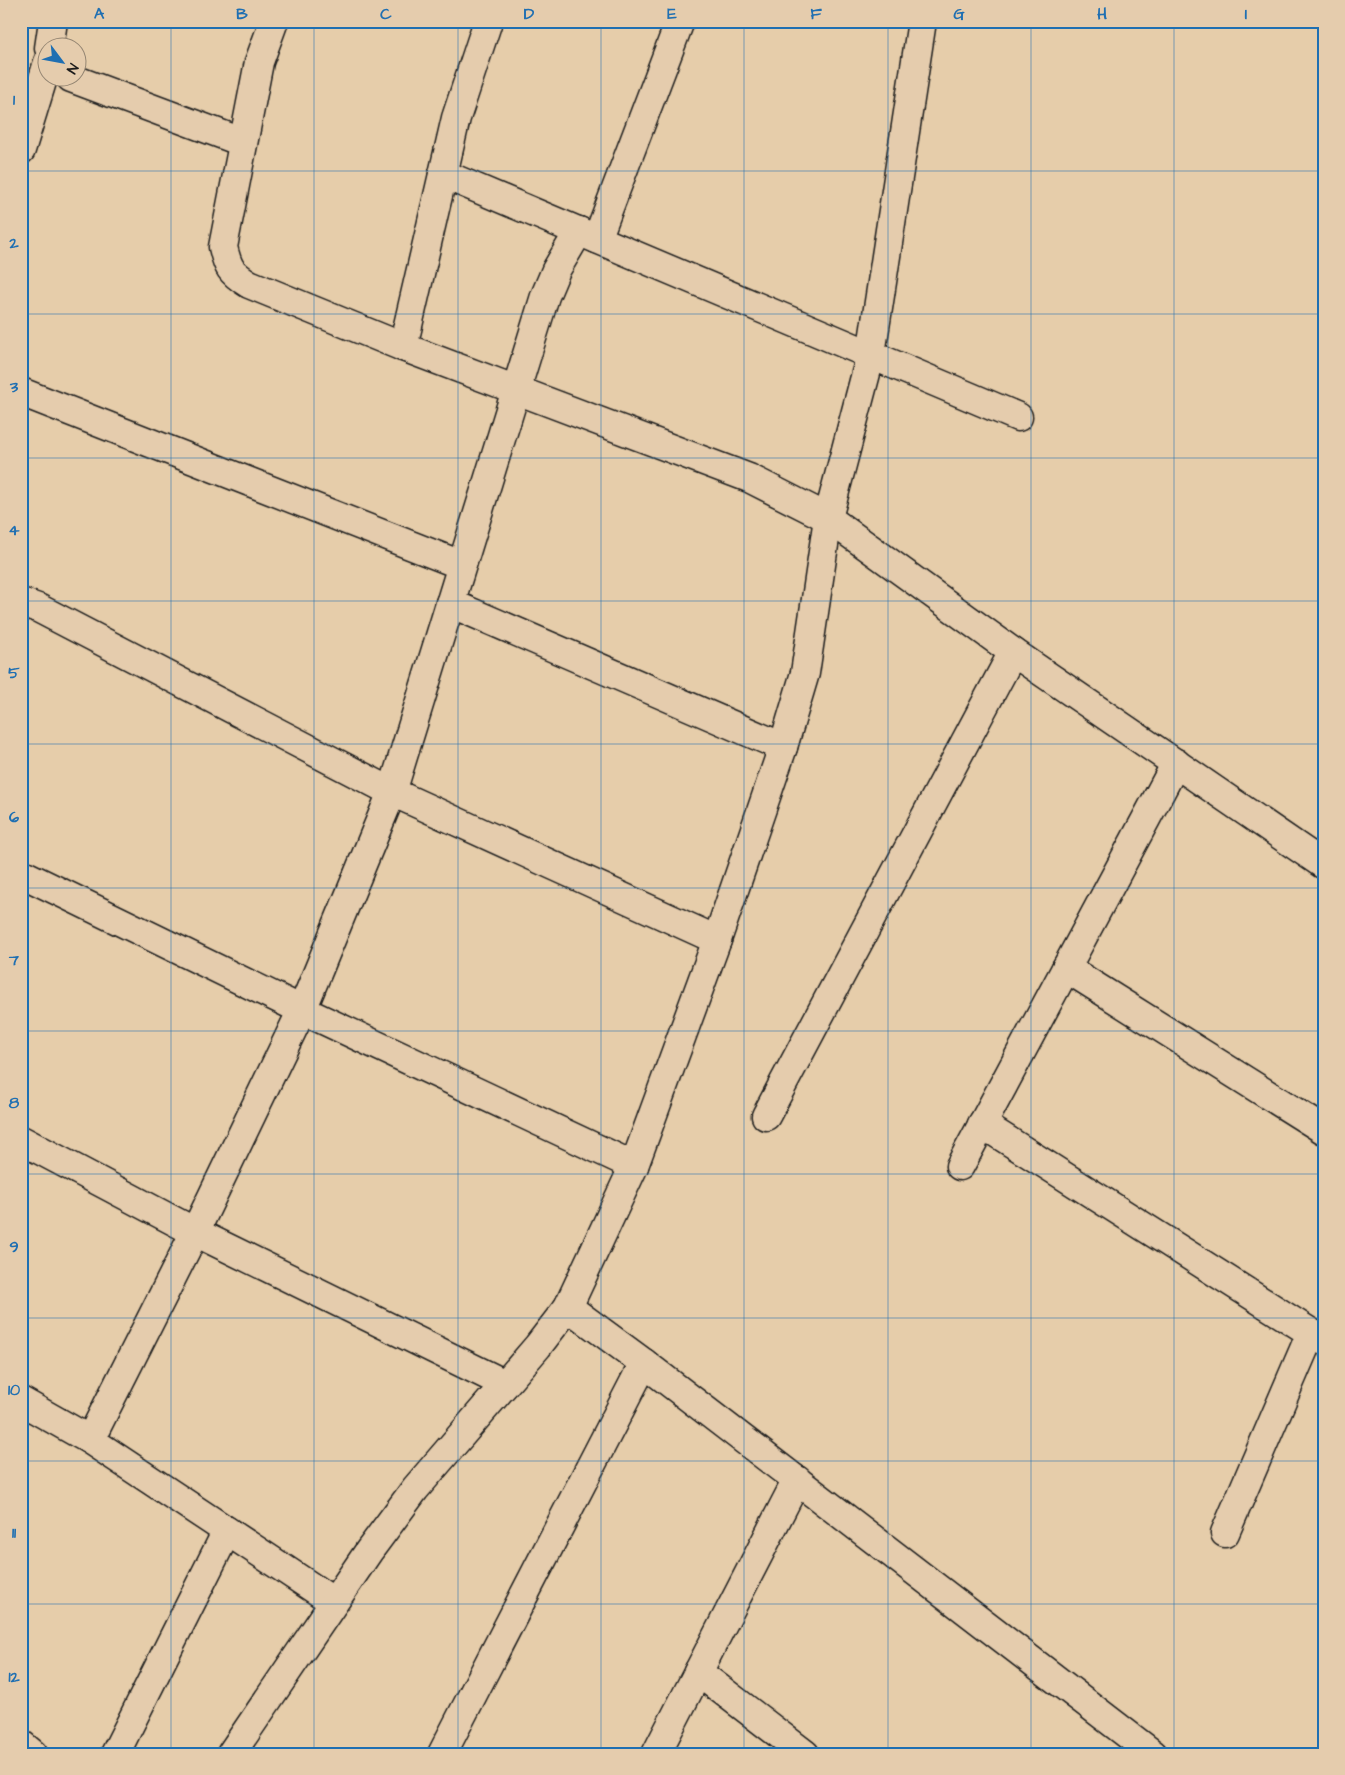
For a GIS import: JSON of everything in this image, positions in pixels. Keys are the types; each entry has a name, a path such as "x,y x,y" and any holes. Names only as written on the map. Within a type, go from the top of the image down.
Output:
{"street":[{"path":"53,21 53,38"},
{"path":"274,21 258,62 223,247 234,275 249,284 403,347 749,478 828,518 1013,652 1324,865"},
{"path":"403,347 456,118 488,21"},
{"path":"90,1440 195,1232 302,1010 392,792 545,296 556,270 588,235 680,21"},
{"path":"231,1754 334,1602 415,1490 538,1346 568,1307 634,1166 717,940 783,747 804,673 828,518 871,354 922,21"},
{"path":"88,80 242,142"},
{"path":"21,150 44,88"},
{"path":"443,174 1018,417"},
{"path":"21,392 462,565"},
{"path":"21,602 38,608 392,792 717,940"},
{"path":"450,603 783,747"},
{"path":"766,1116 1013,652"},
{"path":"960,1166 1176,763"},
{"path":"21,873 302,1010 634,1166"},
{"path":"1066,968 1324,1130"},
{"path":"982,1124 1317,1337 1225,1533"},
{"path":"21,1140 195,1232 506,1384"},
{"path":"568,1307 797,1480 1152,1754"},
{"path":"442,1754 644,1363"},
{"path":"21,1401 90,1440 334,1602"},
{"path":"656,1754 797,1480"},
{"path":"115,1754 227,1531"},
{"path":"698,1672 805,1754"},
{"path":"21,1744 33,1754"}]}
